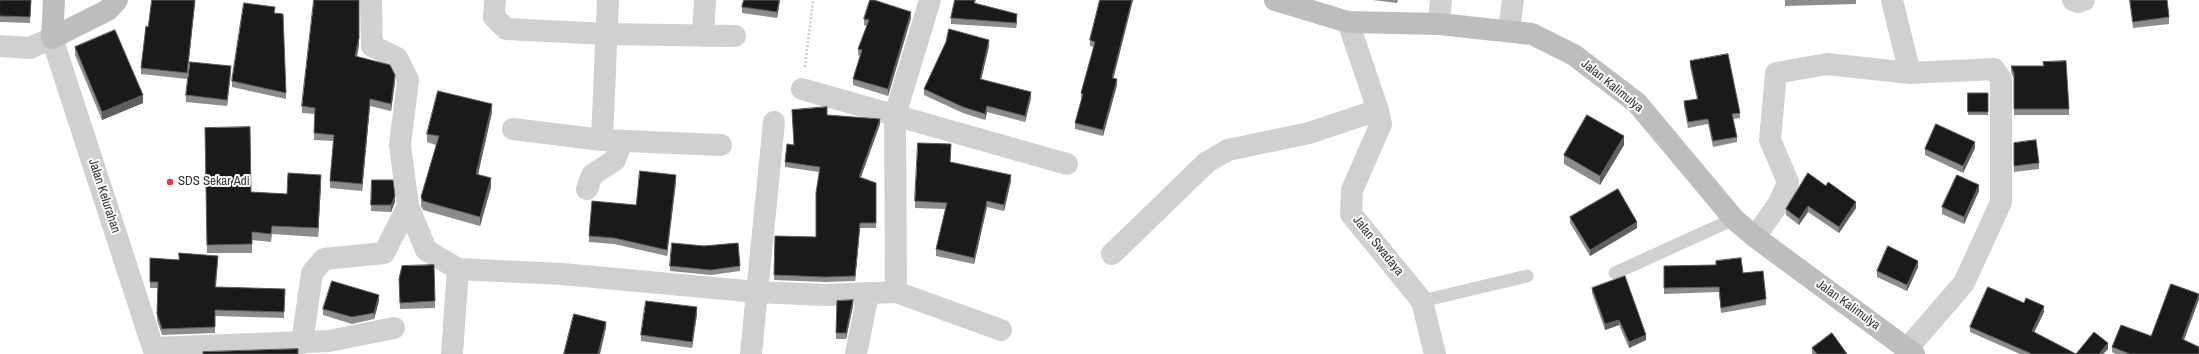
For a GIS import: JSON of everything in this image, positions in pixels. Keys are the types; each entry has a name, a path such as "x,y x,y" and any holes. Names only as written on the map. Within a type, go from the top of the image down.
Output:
{"street":[{"path":"52,38 54,0"},
{"path":"0,46 30,48 108,10 117,0"},
{"path":"370,0 372,46 397,58 408,80 400,145 408,206 426,250 458,268 569,275 757,292 825,295 896,292 1001,330"},
{"path":"496,0 494,17 506,29 607,34 735,36"},
{"path":"587,189 592,175 615,160 612,140 607,34 608,0"},
{"path":"703,36 705,0"},
{"path":"896,292 895,115 930,0"},
{"name":"Jalan Kalimulya","path":"1275,0 1348,22 1439,24 1509,30 1532,34 1574,55 1637,103 1734,219 1755,237 1911,352"},
{"path":"1439,24 1441,0"},
{"path":"1509,30 1513,0"},
{"path":"1892,0 1910,73"},
{"path":"2073,0 2078,2 2084,0"},
{"name":"Jalan Swadaya","path":"1348,22 1378,110 1381,124 1352,190 1350,214 1422,300 1435,354"},
{"name":"Jalan Kelurahan","path":"52,38 154,351"},
{"path":"1755,237 1779,203 1788,182 1770,140 1776,73 1827,64 1910,73 1994,69 2001,78 2001,202 1964,283 1911,352"},
{"path":"802,89 1067,164"},
{"path":"1112,254 1207,162 1228,150 1309,133 1378,110"},
{"path":"751,354 774,122"},
{"path":"513,129 612,140 721,146"},
{"path":"307,346 312,273 324,259 384,253 408,206"},
{"path":"452,354 458,268"},
{"path":"856,354 868,294"},
{"path":"154,351 307,346 394,328"}],"lane":[{"path":"1615,273 1734,219"},
{"path":"1422,300 1527,276"}],"building":[{"path":"0,0 31,0 30,17 0,16"},
{"path":"152,0 195,0 187,73 141,68 146,26 148,27"},
{"path":"314,0 359,0 359,38 355,56 390,65 395,75 391,104 370,99 362,184 330,181 334,135 314,133 315,108 302,106"},
{"path":"744,0 779,0 777,12 742,7"},
{"path":"870,0 911,12 888,89 853,79 862,50 858,49 869,20 864,19"},
{"path":"955,0 975,0 974,3 1017,14 1016,23 951,18"},
{"path":"1100,0 1132,0 1112,78 1117,79 1103,130 1075,123 1083,94 1081,93 1095,42 1090,40"},
{"path":"2130,0 2167,0 2169,17 2133,22"},
{"path":"244,3 275,7 274,13 283,14 286,93 232,81"},
{"path":"949,29 989,40 980,79 1031,92 1025,116 987,106 985,114 963,107 924,89 946,42"},
{"path":"115,30 143,95 102,112 75,47"},
{"path":"1728,54 1740,113 1732,114 1737,137 1713,141 1708,119 1688,122 1684,101 1698,99 1690,61"},
{"path":"2066,61 2069,109 2014,109 2014,73 2011,66 2044,66 2043,62"},
{"path":"190,62 231,66 227,100 186,95"},
{"path":"438,91 492,104 476,174 491,178 480,217 423,201 421,197 439,136 427,134"},
{"path":"1968,93 1988,93 1988,112 1968,112"},
{"path":"827,107 827,115 880,119 859,177 876,183 876,223 860,223 855,276 825,277 774,275 775,236 816,237 816,193 820,167 785,162 787,144 794,145 792,110"},
{"path":"1587,115 1624,136 1600,176 1564,155"},
{"path":"1936,124 1975,142 1963,166 1925,149"},
{"path":"250,127 251,192 287,194 288,173 321,175 318,228 272,226 271,234 252,232 252,244 207,245 205,128"},
{"path":"2036,140 2039,163 2014,166 2014,143"},
{"path":"918,143 951,144 950,162 1011,175 1004,205 987,201 974,258 936,249 947,203 915,201"},
{"path":"640,171 676,175 667,250 614,238 589,236 592,201 636,205"},
{"path":"1808,173 1826,186 1828,182 1856,202 1839,227 1808,206 1799,219 1786,209"},
{"path":"1957,175 1979,185 1964,217 1942,207"},
{"path":"372,180 393,180 395,196 391,205 371,205"},
{"path":"1618,189 1637,222 1590,250 1570,217"},
{"path":"672,243 704,246 738,243 740,266 711,270 670,266"},
{"path":"1888,246 1918,261 1907,285 1877,271"},
{"path":"179,253 218,256 215,287 285,289 284,312 215,310 215,327 162,329 157,314 158,282 150,282 150,258 179,260"},
{"path":"1741,258 1743,273 1763,271 1766,299 1721,308 1719,287 1664,288 1664,266 1716,265 1716,261"},
{"path":"434,265 435,301 400,303 399,279 402,266"},
{"path":"1625,276 1646,335 1629,342 1619,320 1605,324 1592,288"},
{"path":"332,281 379,295 374,313 352,317 323,309"},
{"path":"2171,284 2199,294 2182,339 2199,347 2199,354 2130,354 2112,347 2121,325 2151,336"},
{"path":"1988,287 2024,303 2026,298 2044,306 2032,331 2076,354 2032,354 1970,327"},
{"path":"853,300 846,333 836,333 837,301"},
{"path":"646,301 697,307 692,342 641,335"},
{"path":"574,314 606,322 598,354 564,354"},
{"path":"2094,332 2108,343 2099,354 2076,354"},
{"path":"1832,333 1847,354 1817,354 1812,348"},
{"path":"298,349 298,354 203,354 203,352"}],"place":[{"name":"SDS Sekar Adi","path":"170,182"}]}
